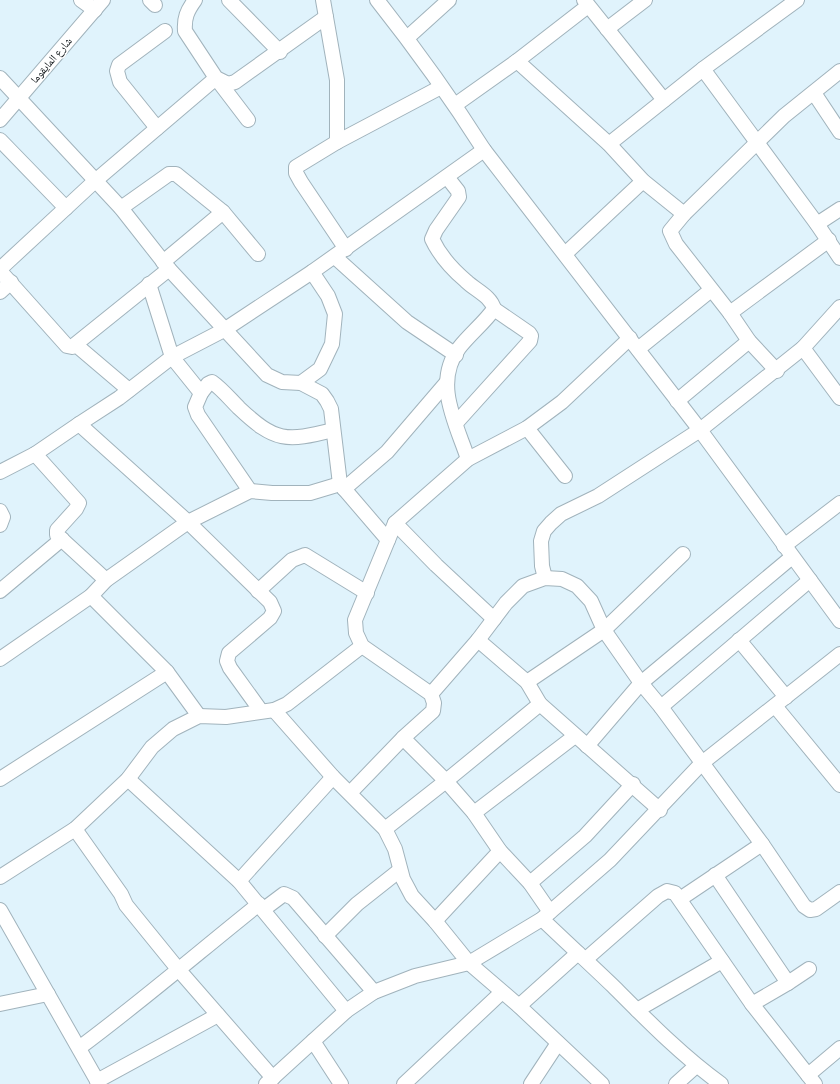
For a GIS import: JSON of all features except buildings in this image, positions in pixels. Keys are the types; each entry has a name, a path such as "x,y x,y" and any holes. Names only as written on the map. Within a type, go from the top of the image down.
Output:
{"street":[{"path":"82,0 99,5"},
{"path":"195,0 187,12 184,23 185,31 216,78 248,120"},
{"path":"229,0 280,52"},
{"path":"323,0 337,80 337,142"},
{"path":"377,0 408,38 455,105 484,150 566,254 700,430 840,621"},
{"path":"408,38 449,0"},
{"path":"606,29 645,0"},
{"path":"609,144 703,69 797,0"},
{"path":"455,105 517,61 586,3 664,100"},
{"name":"شارع المايقوما","path":"0,120 18,96 99,5"},
{"path":"216,78 228,84 235,82 280,52 326,17"},
{"path":"157,128 120,82 117,71 120,65 165,31"},
{"path":"517,61 609,144 642,181 684,214"},
{"path":"703,69 758,141 829,240 840,258"},
{"path":"777,370 749,341 730,313 676,244 670,231 684,214 784,116 840,71"},
{"path":"0,78 121,208 166,266 267,375 282,382 301,383 322,394 331,409 342,487 388,540"},
{"path":"216,78 95,181 0,270 67,346 76,345 149,284 223,212"},
{"path":"441,87 303,161 296,166 296,173 340,253 407,322 456,355"},
{"path":"814,93 840,132"},
{"path":"0,140 66,208"},
{"path":"0,472 35,454 129,390 172,357 224,330 312,272 484,150"},
{"path":"121,208 169,174 176,174 223,212 258,254"},
{"path":"447,177 458,191 459,197 436,230 432,239 436,248 465,280 493,302 494,309 529,333 531,336 530,341 456,423"},
{"path":"566,254 642,181"},
{"path":"817,224 840,209"},
{"path":"730,313 829,240"},
{"path":"301,383 320,369 332,344 335,314 328,296 312,272"},
{"path":"0,292 11,282"},
{"path":"149,284 172,357 200,393"},
{"path":"350,793 403,738 433,711 434,703 431,694 362,646 356,633 355,620 395,523 468,459 527,428 562,402 634,343 711,290"},
{"path":"545,578 542,566 541,541 544,531 551,523 561,514 598,496 700,430 803,348 840,307"},
{"path":"468,459 456,423 448,406 447,382 459,349 494,309"},
{"path":"677,401 749,341"},
{"path":"76,345 129,390"},
{"path":"803,348 840,398"},
{"path":"250,491 198,415 195,407 200,393 208,384 212,382 266,430 284,438 302,438 333,430"},
{"path":"0,659 91,596 106,580 188,522 250,491 272,493 310,493 342,487 388,452 447,382"},
{"path":"79,424 188,522 270,602 274,611 270,618 229,653 227,661 230,668 268,710 385,829 395,849 400,870 412,896 434,920 469,963 519,1006 602,1084"},
{"path":"527,428 565,476"},
{"path":"35,454 79,503 76,509 57,530 57,534 106,580"},
{"path":"587,746 641,683 788,552 840,503"},
{"path":"0,511 3,517 0,525"},
{"path":"395,523 436,566 494,619"},
{"path":"0,591 62,539"},
{"path":"527,682 604,630 683,554"},
{"path":"258,591 292,560 305,555 367,593"},
{"path":"431,694 478,640 506,603 523,586 545,578 562,579 577,586 591,601 604,630 641,683 661,707 762,844 804,906 810,910 816,909 840,892"},
{"path":"661,707 810,580"},
{"path":"91,596 167,672 199,716"},
{"path":"478,640 527,682 540,704 609,766 633,784 660,810"},
{"path":"739,640 780,702 838,779"},
{"path":"0,877 75,829 128,779 152,747 173,729 199,716 226,717 268,710 287,704 362,646"},
{"path":"75,829 121,894 126,905 218,1015 269,1081 346,1011 374,992 414,976 469,963 546,915 610,860 660,810 702,763 840,654"},
{"path":"0,779 167,672"},
{"path":"385,829 540,704"},
{"path":"474,813 575,736"},
{"path":"403,738 446,781 474,813 500,851 530,883 546,915 582,956 696,1066 721,1084"},
{"path":"239,881 333,777"},
{"path":"128,779 239,881 262,907 346,1011"},
{"path":"530,883 585,836 633,784"},
{"path":"680,899 762,844"},
{"path":"434,920 500,851"},
{"path":"325,936 357,904 400,870"},
{"path":"715,875 788,983"},
{"path":"519,1006 658,896 668,891 675,893 680,899 752,1004 811,1080 840,1048"},
{"path":"79,1048 136,1006 178,969 262,907 284,894 293,898 374,992"},
{"path":"1,913 98,1082 218,1015"},
{"path":"637,1010 722,961"},
{"path":"752,1004 809,969"},
{"path":"404,1084 502,992"},
{"path":"0,1004 48,994"},
{"path":"313,1041 341,1084"},
{"path":"531,1084 558,1043"},
{"path":"676,1084 696,1066"}]}
